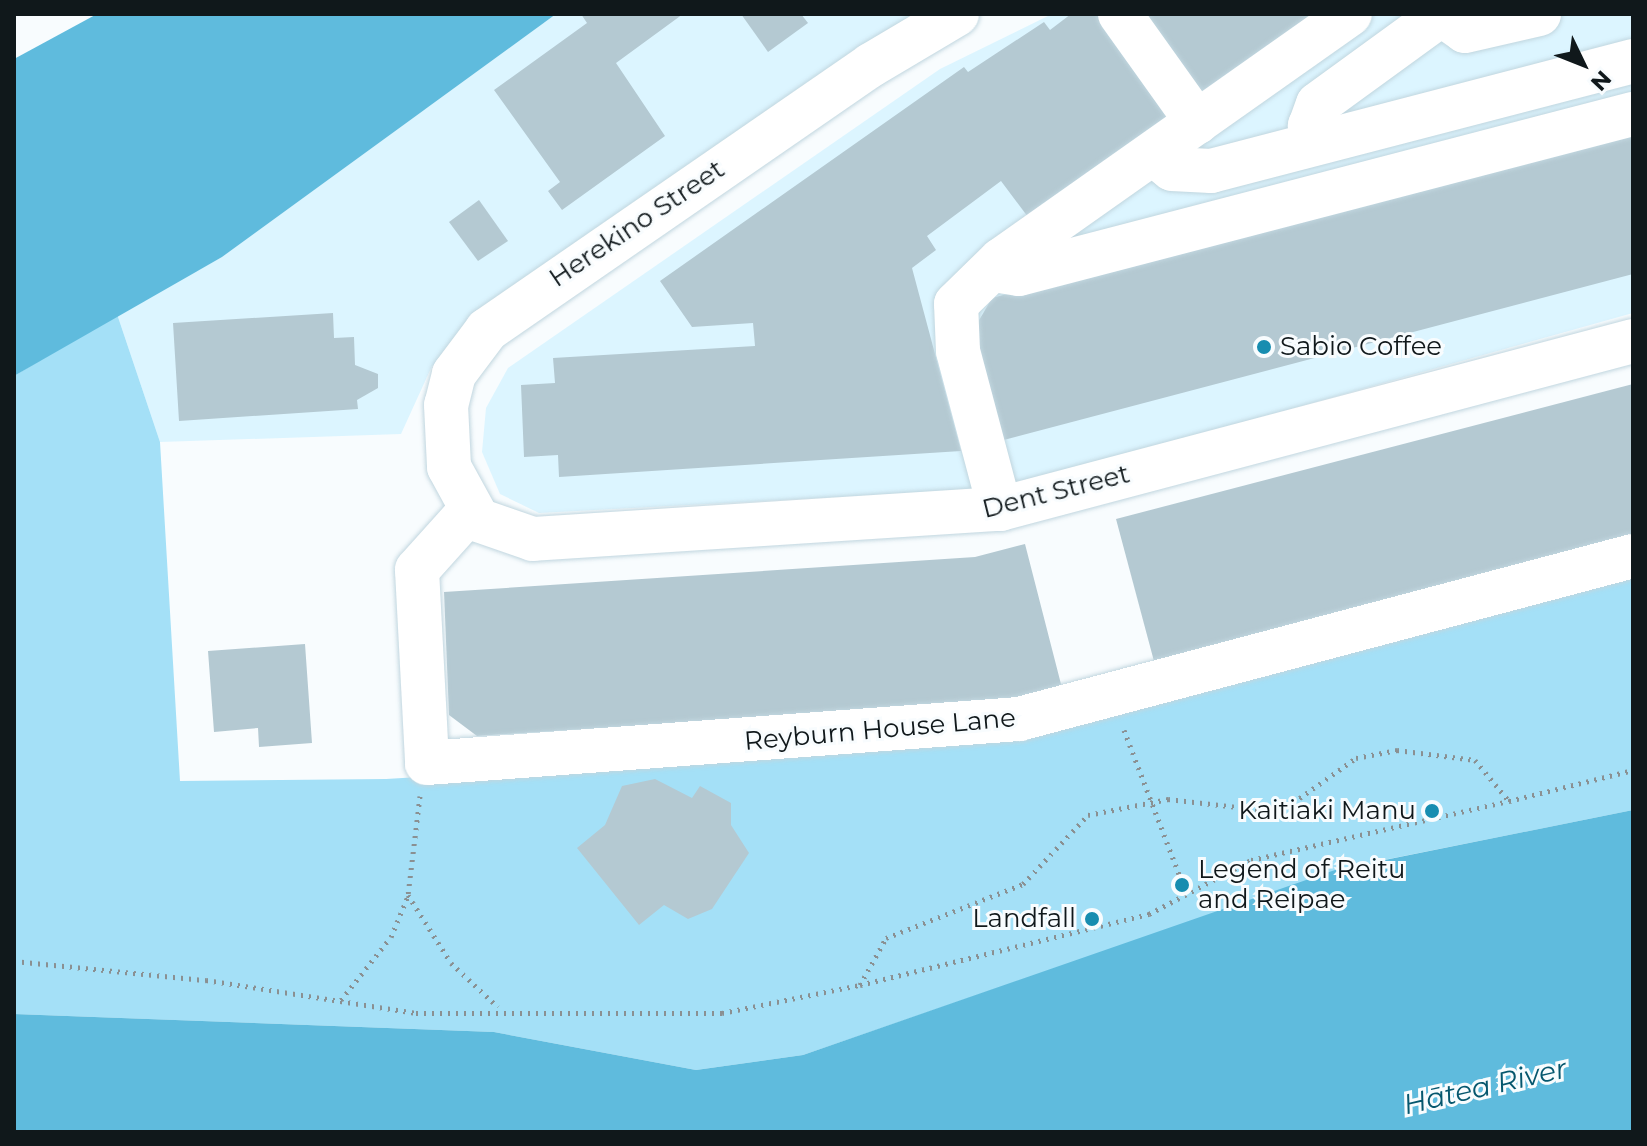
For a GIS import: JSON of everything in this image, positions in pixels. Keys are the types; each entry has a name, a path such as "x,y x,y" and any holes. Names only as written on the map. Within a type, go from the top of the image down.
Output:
{"street":[{"name":"Herekino Street","path":"469,512 449,467 446,405 454,374 487,330 871,65 957,14"},
{"path":"1120,14 1197,122"},
{"path":"1000,509 953,322 956,304 994,270 1350,14"},
{"path":"1319,140 1310,126 1318,104 1441,14 1465,31 1539,14"},
{"path":"1153,154 1172,169 1211,171 1319,140 1633,61"},
{"path":"994,270 1019,274 1633,114"},
{"path":"1206,223 1211,171"},
{"name":"Dent Street","path":"469,512 488,528 533,539 1000,509 1633,341"},
{"path":"427,763 417,570 469,512"},
{"name":"Reyburn House Lane","path":"427,763 961,727 1112,695 1633,556"}],"path":[{"path":"1112,695 1149,807 1185,890"},
{"path":"860,985 886,938 1023,884 1088,815 1149,807 1168,799 1280,812 1356,758 1397,750 1475,760 1509,801"},
{"path":"341,1000 391,937 408,895 408,853 427,763"},
{"path":"14,961 341,1000 416,1013 500,1009 722,1013 860,985 1149,914 1185,890 1251,860 1633,770"},
{"path":"408,895 451,963 500,1009"}],"shaded area":[{"path":"556,14 939,14 527,292 432,366 401,434 160,442 117,314 222,257"},
{"path":"1052,14 1633,14 1633,313 1008,488 539,513 500,494 482,452 486,408 508,368 940,69"},
{"path":"117,314 160,442 180,781 386,779 1006,741 1633,573 1633,810 1349,867 803,1055 696,1070 494,1032 14,1014 14,376"}],"water":[{"path":"97,14 556,14 222,257 14,376 14,59"},
{"name":"Hātea River","path":"1633,810 1633,1132 14,1132 14,1014 494,1032 696,1070 803,1055 1335,870"}],"building":[{"path":"581,14 683,14 616,63 665,136 562,210 548,191 560,182 494,90 587,23"},
{"path":"741,14 801,14 808,23 768,52"},
{"path":"1071,14 1114,14 1181,109 1028,217 1001,181 927,236 936,250 912,268 961,451 559,477 558,455 524,457 521,385 555,383 553,358 755,346 753,323 692,327 660,281 964,67 968,72 1044,22 1050,30"},
{"path":"1128,14 1313,14 1190,103"},
{"path":"1633,128 1633,274 996,442 971,334 992,298"},
{"path":"479,200 508,241 478,261 449,222"},
{"path":"333,313 334,338 354,337 355,365 378,374 378,388 357,400 358,409 179,421 173,323"},
{"path":"1633,384 1633,537 1155,665 1116,519"},
{"path":"1025,544 1062,688 1003,702 477,736 449,715 444,592 975,557"},
{"path":"305,644 312,743 259,747 258,728 214,732 208,651"},
{"path":"655,779 692,798 700,786 731,803 731,825 749,853 712,909 688,919 664,905 639,925 577,848 605,825 622,786"}],"place":[{"name":"Sabio Coffee","path":"1264,347"},
{"name":"Kaitiaki Manu","path":"1432,811"},
{"name":"Legend of Reitu and Reipae","path":"1182,885"},
{"name":"Landfall","path":"1092,919"}]}
